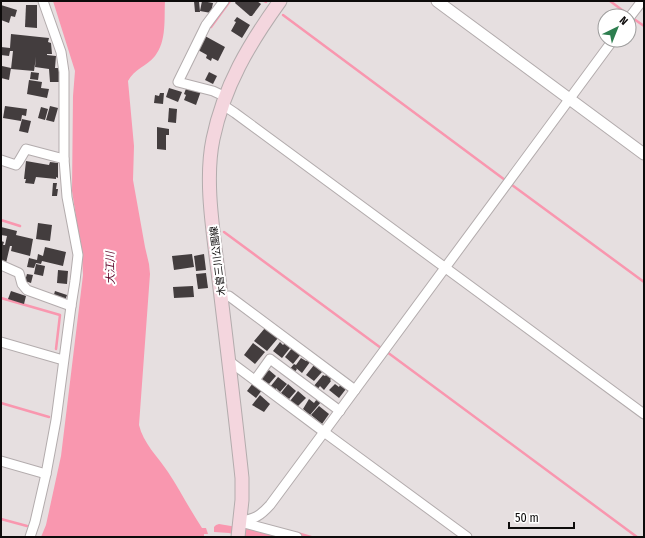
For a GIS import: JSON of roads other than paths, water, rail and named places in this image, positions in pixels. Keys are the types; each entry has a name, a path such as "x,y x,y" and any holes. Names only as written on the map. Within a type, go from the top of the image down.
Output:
{"main road":[{"name":"木曽三川公園線","path":"239,528 242,478 212,220 209,172 213,139 224,101 242,59 276,2"}],"street":[{"path":"30,537 46,474 56,420 78,255 67,198 64,159 64,72 61,52 43,1"},
{"path":"224,1 206,25 178,82 213,91 224,101 644,414"},
{"path":"437,1 644,154"},
{"path":"239,528 263,513 270,505 607,48"},
{"path":"1,160 16,165 26,149 64,159"},
{"path":"1,265 20,274 22,284 27,290 71,306"},
{"path":"221,297 229,296 355,390"},
{"path":"1,342 63,360"},
{"path":"255,380 270,359 340,411"},
{"path":"229,361 467,537"},
{"path":"1,461 46,474"},
{"path":"239,528 297,537"}],"water":[{"name":"大江川","path":"53,1 165,1 164,29 159,50 152,59 134,73 128,81 134,146 133,180 150,274 139,425 147,444 168,472 202,528 206,528 208,534 204,534 204,537 41,537 46,525 61,456 83,275 82,256 72,191 73,96 75,71"},
{"path":"219,524 249,529 277,537 243,537 229,533 214,532 214,527"}],"waterway":[{"path":"211,27 230,1"},
{"path":"610,1 619,8"},
{"path":"283,15 505,180"},
{"path":"637,21 644,26"},
{"path":"512,185 644,282"},
{"path":"1,220 20,226"},
{"path":"224,232 381,348"},
{"path":"1,298 60,315 56,349"},
{"path":"387,352 637,537"},
{"path":"1,403 49,417"},
{"path":"1,519 27,526"},
{"path":"297,533 311,537"}]}
